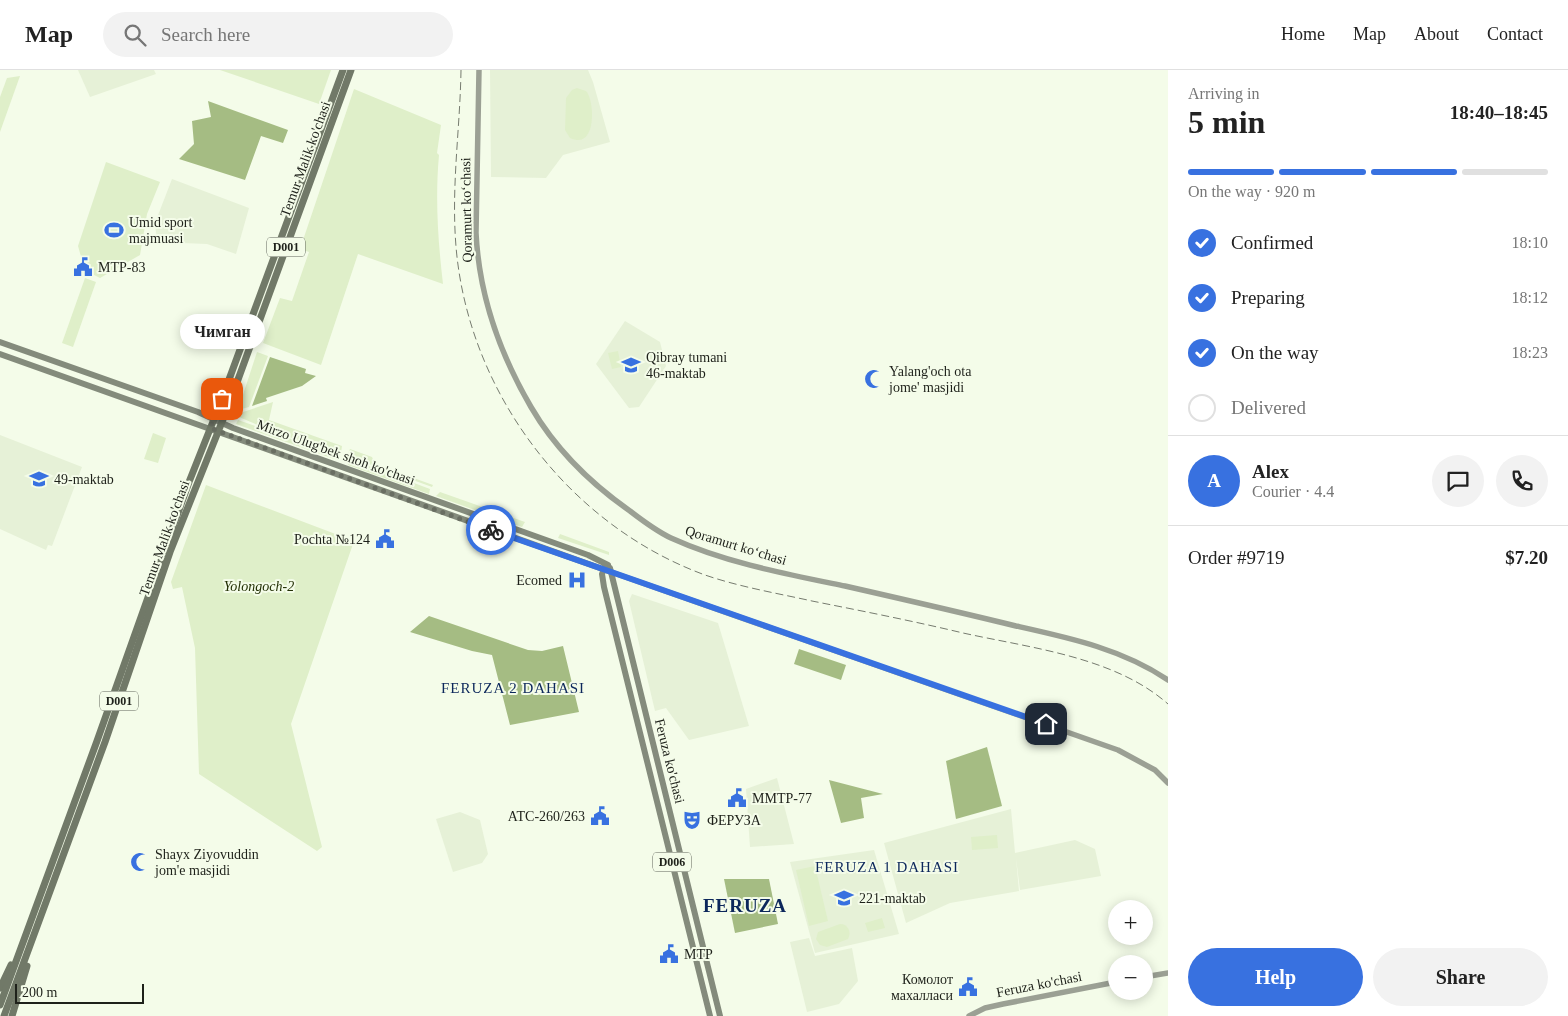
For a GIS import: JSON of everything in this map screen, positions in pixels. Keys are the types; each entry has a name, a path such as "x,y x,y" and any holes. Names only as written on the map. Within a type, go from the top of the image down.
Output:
{"highway":[{"name":"Temur Malik ko'chasi","path":"0,1006 105,742 170,552 222,423 307,178 317,140 343,70"},
{"name":"Temur Malik ko'chasi","path":"4,1016 29,937 189,482 307,178 324,143 351,70"},
{"path":"317,140 324,143"},
{"path":"0,988 29,937"},
{"path":"12,1016 23,981 29,937"}],"main road":[{"name":"Qoramurt koʻchasi","path":"481,70 476,233 477,257 483,290 503,351 524,394 547,433 582,473 622,506 658,531 702,550 755,567 1081,641 1120,654 1168,679"},
{"name":"Mirzo Ulug'bek shoh ko'chasi","path":"0,342 190,409 298,451 588,555 601,567"},
{"name":"Mirzo Ulug'bek shoh ko'chasi","path":"0,354 586,564 601,567"},
{"path":"61,375 65,365"},
{"path":"104,391 108,380"},
{"path":"295,460 298,451"},
{"path":"601,567 1110,747 1144,763 1158,772 1168,783"},
{"name":"Feruza ko'chasi","path":"601,567 612,572 720,1016"},
{"name":"Feruza ko'chasi","path":"601,567 604,587 710,1016"},
{"path":"612,572 634,579"},
{"path":"616,589 622,579 634,579"},
{"path":"630,691 634,687 640,689"},
{"path":"1153,976 1168,973"},
{"path":"703,986 708,987 712,984"},
{"name":"Feruza ko'chasi","path":"969,1016 985,1008 1108,984"}],"shaded area":[{"path":"78,70 154,70 156,74 90,97"},
{"path":"490,70 588,70 610,142 563,155 546,178 491,177"},
{"path":"172,179 249,208 236,254 207,244 157,242 155,223"},
{"name":"Qibray tumani 46-maktab","path":"625,321 660,342 666,366 639,407 629,408 596,364"},
{"name":"49-maktab","path":"0,435 82,467 52,546 48,545 46,550 0,529"},
{"path":"632,594 718,623 749,726 689,740 666,708 655,711 629,601"},
{"path":"777,778 794,844 750,847 746,789"},
{"path":"1011,809 1015,853 1075,840 1095,849 1101,876 1020,890 1016,858 1019,891 950,903 906,923 884,843"},
{"path":"460,812 480,820 488,854 482,863 453,872 436,819"},
{"name":"221-maktab","path":"874,850 899,934 815,953 790,862"},
{"path":"809,938 815,956 852,948 858,981 839,1004 807,1012 790,942"}],"green space":[{"path":"220,70 331,70 319,104"},
{"path":"20,76 0,132 0,97 7,78"},
{"path":"577,88 586,91 589,96 592,113 592,123 589,131 585,137 579,140 570,138 565,130 566,98 572,90"},
{"path":"354,89 441,125 437,153 439,155 437,204 443,284 358,254 321,365 263,343 280,298 292,301 309,252 300,249"},
{"path":"208,101 288,130 283,143 261,136 245,180 179,159 194,144 192,121 211,117"},
{"name":"Umid sport majmuasi","path":"106,162 160,182 147,214 140,255 100,278 80,268 82,260 78,246"},
{"path":"85,278 96,282 73,347 62,343"},
{"path":"618,351 621,367 612,369 608,353"},
{"path":"257,352 268,356 249,407 238,410"},
{"path":"270,357 306,369 305,373 316,376 302,386 266,398 267,401 252,406"},
{"path":"273,402 269,420 342,446 341,453 279,434 239,417 243,412"},
{"path":"238,420 340,456 334,459 236,424"},
{"path":"153,433 166,438 158,463 144,459"},
{"path":"350,449 372,457 375,464 433,485 432,487 347,456"},
{"path":"347,458 430,489 429,494 348,465"},
{"name":"Yolongoch-2","path":"206,485 354,541 291,724 322,847 317,851 199,774 195,648 182,587 173,589 171,582"},
{"path":"440,492 525,522 522,527 436,496"},
{"path":"560,534 609,552 609,555 558,538"},
{"path":"429,616 528,650 542,651 563,646 579,712 510,725 492,655 472,651 410,632"},
{"path":"799,649 846,665 841,680 794,664"},
{"path":"987,747 1002,806 956,819 946,761"},
{"path":"829,780 883,794 861,798 864,818 841,823"},
{"path":"997,835 998,848 972,850 971,837"},
{"path":"815,866 828,921 809,926 796,870"},
{"path":"724,879 769,879 778,924 735,933"},
{"path":"882,918 885,928 868,932 865,923"},
{"path":"840,924 845,925 848,929 850,934 848,939 827,947 820,945 816,939 818,932"}],"railway":[{"path":"461,70 456,163 455,233 457,257 467,309 484,359 507,407 537,450 572,490 612,524 657,553 705,575 758,590 1071,656 1123,675 1147,688 1168,704"}],"way so far":[{"path":"222,399 210,428 491,530"}],"place":[{"name":"Umid sport majmuasi","path":"114,230"},
{"name":"MTP-83","path":"83,267"},
{"name":"Qibray tumani 46-maktab","path":"631,365"},
{"name":"Yalang'och ota jome' masjidi","path":"874,379"},
{"name":"Чимган","path":"222,399"},
{"name":"49-maktab","path":"39,479"},
{"name":"Pochta №124","path":"385,539"},
{"name":"Ecomed","path":"577,580"},
{"name":"MMTP-77","path":"737,798"},
{"name":"АТС-260/263","path":"600,816"},
{"name":"ФЕРУЗА","path":"692,820"},
{"name":"Shayx Ziyovuddin jom'e masjidi","path":"140,862"},
{"name":"221-maktab","path":"844,898"},
{"name":"MTP","path":"669,954"},
{"name":"Комолот махалласи","path":"968,987"}],"district":[{"name":"FERUZA 2 DAHASI","path":"513,688"},
{"name":"FERUZA 1 DAHASI","path":"887,867"},
{"name":"FERUZA","path":"745,905"}],"route":[{"path":"491,530 1046,724"}]}
